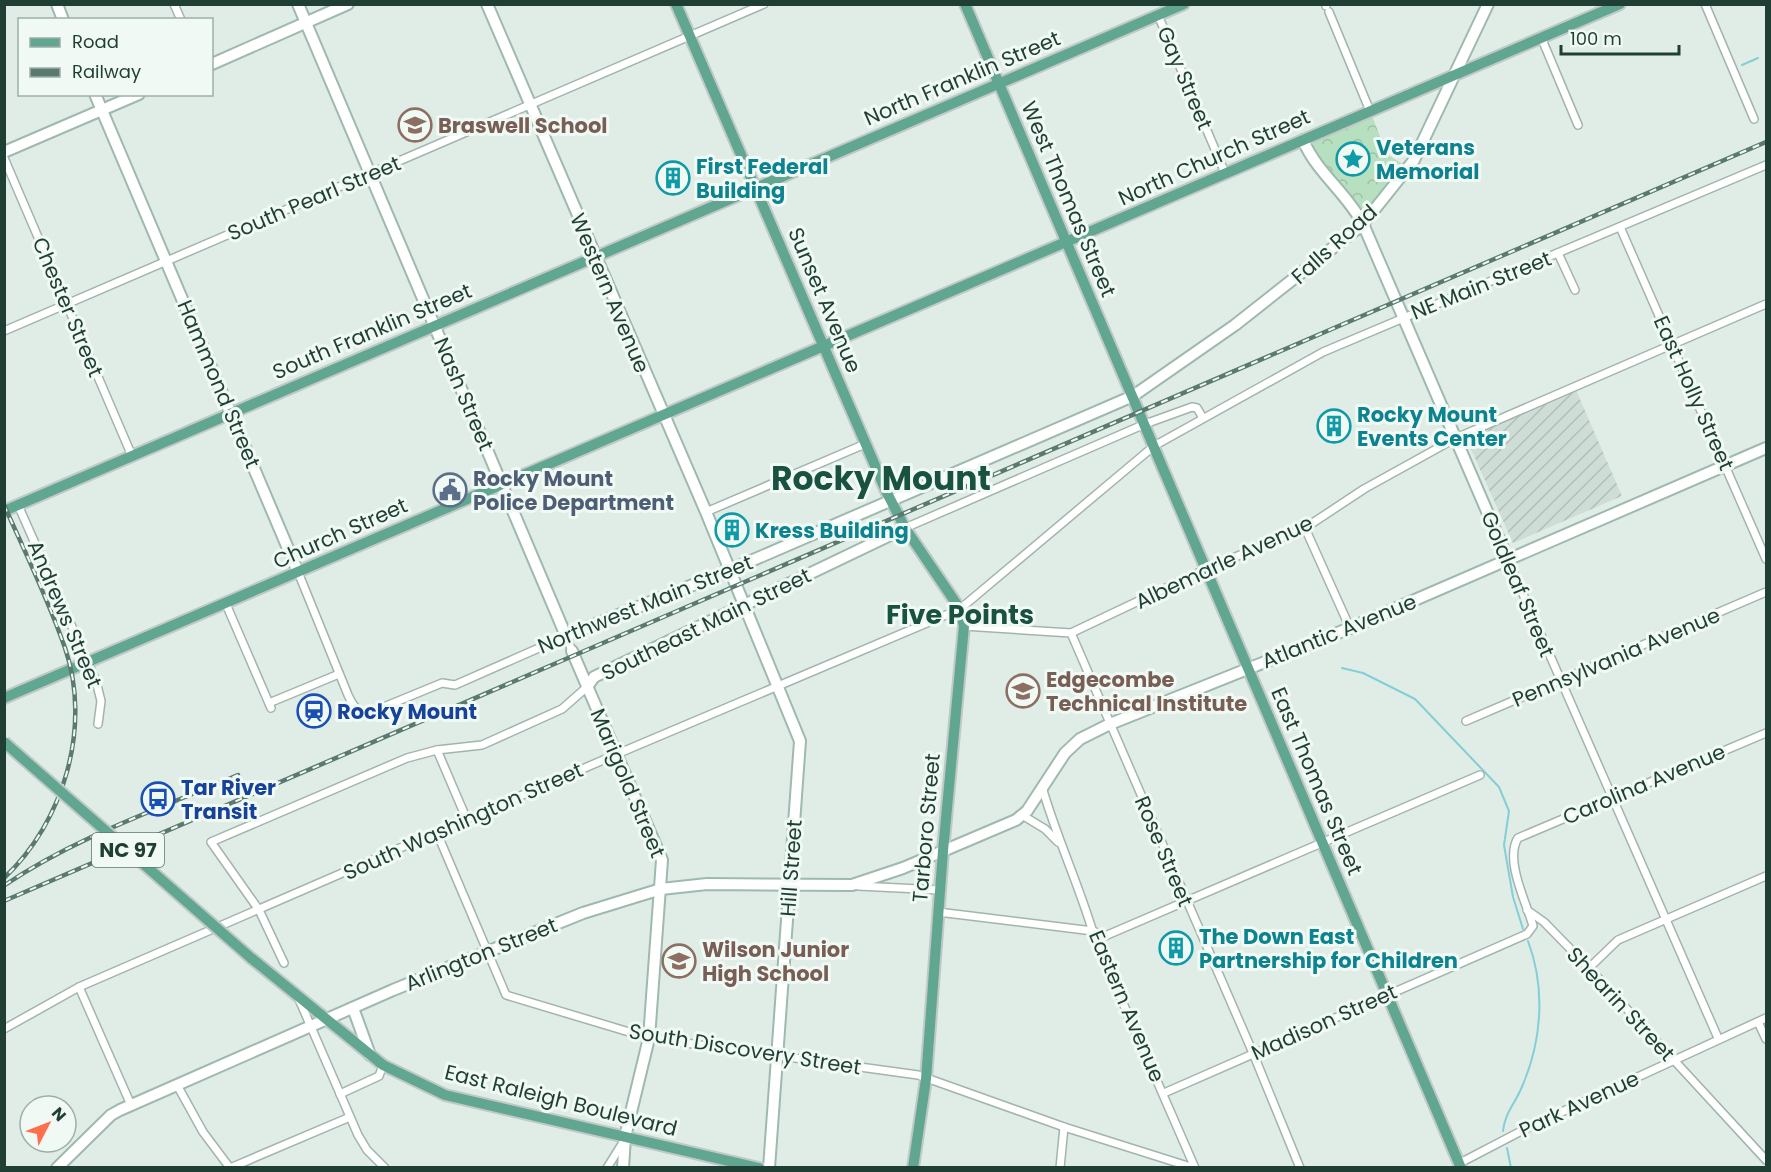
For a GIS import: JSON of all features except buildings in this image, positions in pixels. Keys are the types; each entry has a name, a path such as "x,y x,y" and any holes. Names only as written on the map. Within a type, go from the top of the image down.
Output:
{"main road":[{"name":"Sunset Avenue","path":"676,4 865,444 894,506"},
{"name":"West Thomas Street","path":"965,4 1138,408"},
{"name":"North Franklin Street","path":"756,188 1162,11 1184,4"},
{"path":"1553,32 1568,20 1603,4"},
{"name":"North Church Street","path":"823,346 1620,4"},
{"name":"South Franklin Street","path":"4,511 756,188"},
{"name":"Church Street","path":"4,698 823,346"},
{"name":"East Thomas Street","path":"1138,408 1204,570 1460,1165"},
{"name":"Tarboro Street","path":"894,506 905,528 960,609 964,626 943,851 926,1079 913,1167"},
{"name":"East Raleigh Boulevard","path":"4,742 251,958 325,1020 384,1065 445,1095 759,1167"}],"street":[{"name":"Nash Street","path":"298,4 572,651"},
{"path":"213,64 348,4"},
{"name":"Western Avenue","path":"487,4 734,582"},
{"name":"South Pearl Street","path":"4,331 764,4"},
{"name":"Falls Road","path":"1133,396 1235,325 1363,224 1414,160 1488,4"},
{"path":"1705,4 1754,119"},
{"path":"1327,7 1370,111"},
{"name":"Gay Street","path":"1162,11 1225,173"},
{"path":"1541,37 1578,126"},
{"name":"Hammond Street","path":"96,96 231,412 339,674"},
{"path":"4,153 134,96"},
{"name":"Goldleaf Street","path":"1303,140 1315,164 1348,198 1363,224 1560,682 1718,1038"},
{"name":"Chester Street","path":"4,158 132,456"},
{"name":"NE Main Street","path":"1154,446 1323,352 1767,165"},
{"name":"East Holly Street","path":"1620,227 1767,559"},
{"path":"1558,253 1575,290"},
{"name":"Albemarle Avenue","path":"1071,633 1204,570 1305,528 1364,489 1456,438 1767,304"},
{"name":"Northwest Main Street","path":"339,674 355,708 369,713 442,683 455,685 566,636 894,506 1133,396"},
{"path":"905,528 1145,424 1192,407 1197,408 1203,418"},
{"path":"706,512 865,444"},
{"name":"South Washington Street","path":"4,1029 79,987 617,754 960,609 1154,446"},
{"name":"Atlantic Avenue","path":"943,851 1022,815 1065,753 1080,739 1110,724 1350,628 1767,448"},
{"name":"Andrews Street","path":"18,505 99,689 98,724"},
{"name":"Southeast Main Street","path":"259,910 211,842 407,758 437,750 483,744 562,709 587,687 594,677 905,528"},
{"path":"1305,528 1350,628"},
{"name":"Hill Street","path":"734,582 800,741 769,1167"},
{"name":"Pennsylvania Avenue","path":"1466,721 1767,592"},
{"path":"226,603 270,706 339,674"},
{"path":"964,626 1071,633"},
{"name":"Rose Street","path":"1071,633 1300,1167"},
{"name":"Marigold Street","path":"572,651 662,860 649,1038 625,1137 623,1167"},
{"name":"Carolina Avenue","path":"1527,910 1518,881 1515,860 1515,842 1522,835 1767,733"},
{"path":"437,750 467,820"},
{"path":"938,912 1093,931 1108,935 1480,775"},
{"name":"Eastern Avenue","path":"1042,787 1060,844 1084,902 1093,931 1195,1167"},
{"path":"1022,815 1045,829 1060,844"},
{"path":"437,833 488,953"},
{"name":"Arlington Street","path":"57,1167 111,1115 131,1105 310,1026 583,913 661,889 707,884 852,885 943,851"},
{"path":"1589,969 1618,940 1767,876"},
{"path":"852,885 940,890"},
{"path":"259,910 284,963"},
{"name":"Shearin Street","path":"1527,910 1544,922 1767,1160"},
{"name":"Madison Street","path":"1164,1093 1527,934 1533,926 1527,910"},
{"name":"South Discovery Street","path":"488,953 506,995 649,1038 918,1075 1064,1127 1195,1167"},
{"path":"79,987 131,1105"},
{"path":"298,997 350,1117 367,1150 385,1167"},
{"path":"353,1008 370,1055"},
{"name":"Park Avenue","path":"1460,1165 1529,1127 1718,1038 1767,1018"},
{"path":"1758,1022 1767,1039"},
{"path":"340,1094 379,1076 384,1065"},
{"path":"177,1085 203,1132 230,1167 350,1117"},
{"path":"1060,1167 1064,1127"},
{"path":"607,1167 625,1137"}],"shaded area":[{"path":"1576,390 1622,496 1513,543 1466,438"}],"green space":[{"path":"1372,116 1387,154 1404,165 1372,207 1362,209 1328,173 1312,147 1315,140"}],"waterway":[{"path":"1742,65 1758,58"},
{"path":"1342,668 1363,673 1415,699 1499,787 1509,811 1504,845 1513,897 1523,929"},
{"path":"1503,1131 1508,1114 1528,1071 1537,1034 1539,997 1534,959 1528,941"},
{"path":"1507,1148 1511,1168"}],"railway":[{"path":"4,901 1766,142"},
{"path":"4,505 44,594 65,648 73,678 75,709 73,740 67,771 57,801 43,829 25,855 4,878"},
{"path":"5,885 60,852 89,838 238,775"}],"place":[{"name":"Braswell School","path":"415,125"},
{"name":"Veterans Memorial","path":"1353,159"},
{"name":"First Federal Building","path":"673,178"},
{"name":"Rocky Mount Events Center","path":"1334,426"},
{"name":"Rocky Mount Police Department","path":"450,490"},
{"name":"Kress Building","path":"732,530"},
{"name":"Edgecombe Technical Institute","path":"1023,691"},
{"name":"Rocky Mount","path":"314,711"},
{"name":"Tar River Transit","path":"158,799"},
{"name":"The Down East Partnership for Children","path":"1176,948"},
{"name":"Wilson Junior High School","path":"679,961"}],"district":[{"name":"Rocky Mount","path":"881,478"},
{"name":"Five Points","path":"960,614"}]}
